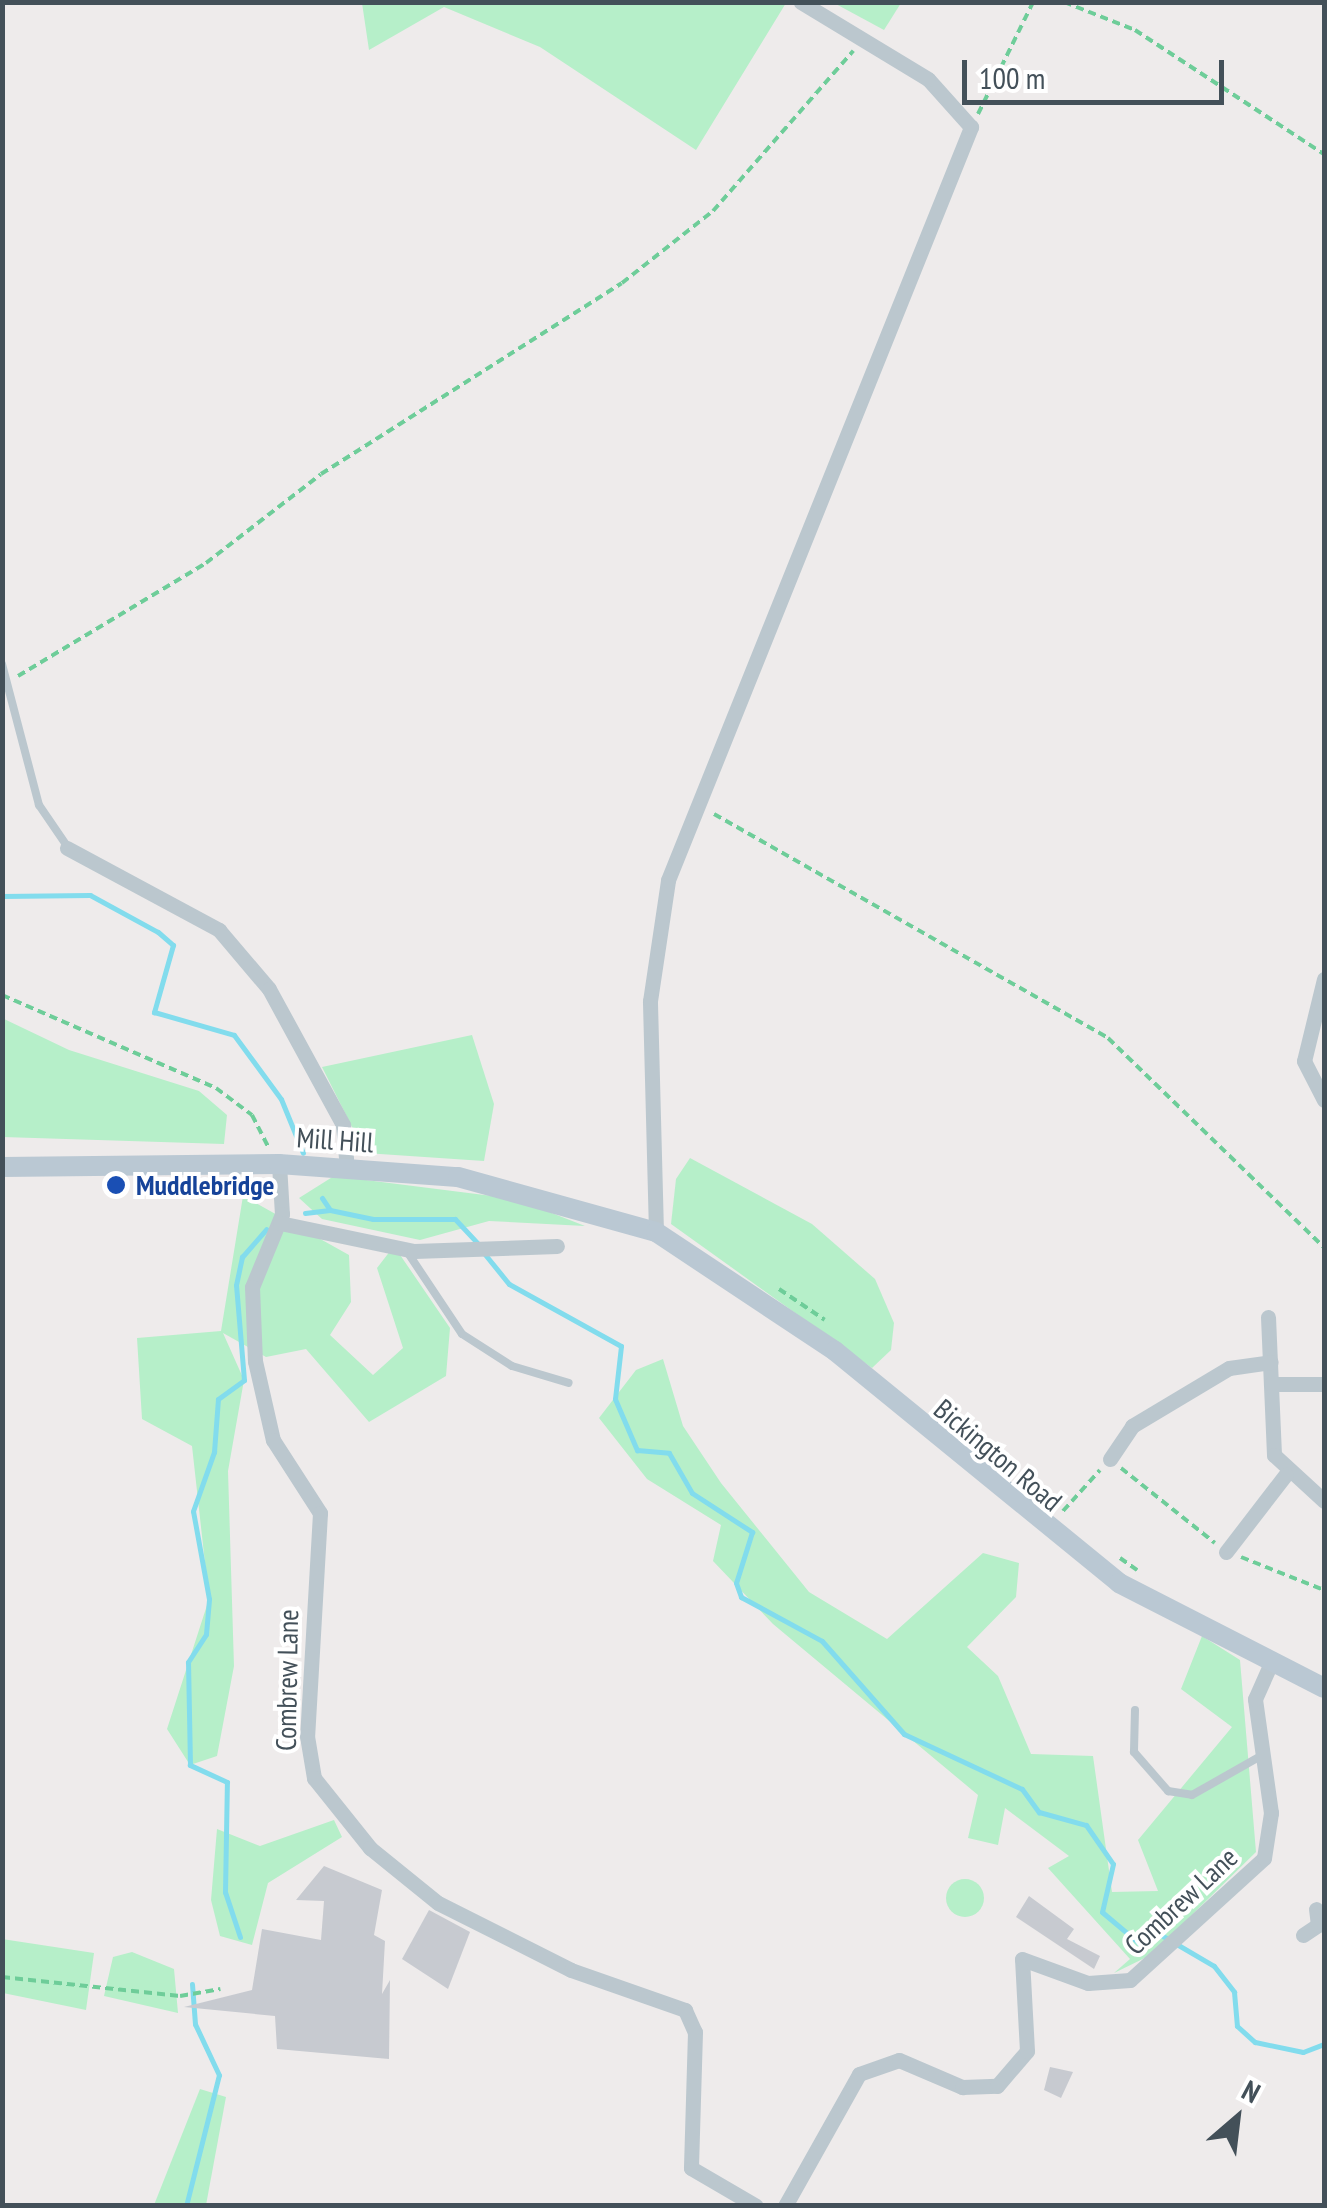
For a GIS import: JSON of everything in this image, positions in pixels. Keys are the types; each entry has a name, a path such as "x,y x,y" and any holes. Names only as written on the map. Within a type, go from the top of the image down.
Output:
{"main road":[{"name":"Mill Hill","path":"2,1167 279,1164 458,1176 656,1232"},
{"name":"Bickington Road","path":"656,1232 820,1340 1119,1583 1324,1688"}],"street":[{"path":"656,1232 650,1001 668,880 697,802 804,558 971,127 956,100 864,38 800,2"},
{"path":"68,848 219,930 269,990 344,1124 347,1169"},
{"path":"1324,990 1304,1061 1324,1100"},
{"name":"Combrew Lane","path":"279,1164 280,1223 252,1286 255,1362 273,1440 320,1512 308,1736 314,1778 370,1848 438,1903 571,1970 685,2010 695,2032 691,2168 756,2206"},
{"path":"280,1223 406,1249 459,1253 557,1246"},
{"path":"1268,1317 1274,1455 1286,1474 1324,1500"},
{"path":"1110,1459 1132,1426 1229,1368 1271,1362"},
{"path":"1272,1384 1324,1384"},
{"path":"1226,1552 1286,1474"},
{"name":"Combrew Lane","path":"786,2206 842,2095 881,2060 981,2092 1018,2070 1029,2036 1022,1958 1113,1986 1157,1962 1271,1844 1255,1698 1271,1663"},
{"path":"1303,1934 1320,1921"}],"lane":[{"path":"2,664 39,805 68,848"},
{"path":"406,1249 462,1334 512,1366 569,1383"},
{"path":"1135,1710 1134,1752 1168,1790 1192,1795 1261,1756"}],"path":[{"path":"971,127 1033,2"},
{"path":"1064,2 1136,30 1324,154"},
{"path":"5,684 206,564 321,474 622,284 713,211 864,38"},
{"path":"697,802 762,848 1108,1038 1324,1247"},
{"path":"2,995 216,1088 252,1115 279,1164"},
{"path":"1060,1515 1110,1459 1226,1552 1324,1590"},
{"path":"2,1978 180,1996 220,1989"}],"green space":[{"path":"362,2 786,3 696,150 540,47 444,7 369,50"},
{"path":"834,3 901,3 884,30"},
{"path":"2,1018 69,1050 199,1091 227,1115 224,1144 3,1137"},
{"path":"472,1035 494,1104 484,1161 365,1153 322,1067"},
{"path":"690,1158 812,1224 875,1279 894,1323 891,1350 872,1368 671,1224 676,1179"},
{"path":"334,1176 516,1199 585,1226 489,1221 420,1240 322,1219 299,1198"},
{"path":"243,1196 349,1255 351,1302 330,1335 373,1375 403,1348 377,1268 394,1246 450,1328 446,1376 369,1422 306,1349 266,1357 223,1333 244,1380 228,1471 234,1666 217,1756 190,1765 167,1729 209,1599 192,1446 142,1419 137,1338 221,1331"},
{"path":"663,1359 683,1426 721,1483 809,1592 887,1639 983,1553 1019,1563 1016,1597 967,1647 998,1676 1031,1754 1093,1756 1112,1892 1158,1891 1138,1840 1232,1727 1181,1689 1202,1636 1240,1660 1256,1852 1151,1955 1114,1973 1130,1959 1048,1868 1069,1856 1005,1808 998,1845 968,1838 978,1795 773,1624 713,1561 721,1525 647,1479 599,1418 636,1370"},
{"path":"334,1820 342,1837 268,1883 252,1945 220,1936 211,1900 217,1829 260,1846"},
{"path":"965,1879 978,1885 984,1898 978,1911 965,1917 952,1911 946,1898 952,1885"},
{"path":"2,1939 94,1953 86,2010 3,1993"},
{"path":"132,1952 174,1969 178,2013 104,1996 113,1957"},
{"path":"200,2089 226,2097 206,2205 154,2205"}],"building":[{"path":"324,1866 382,1890 374,1935 385,1941 382,1994 390,1980 389,2059 277,2049 275,2016 184,2007 252,1990 262,1929 321,1940 324,1901 296,1900"},
{"path":"1029,1896 1074,1929 1067,1939 1100,1956 1094,1969 1016,1917"},
{"path":"429,1910 470,1932 448,1989 402,1959"},
{"path":"1050,2067 1073,2072 1061,2098 1044,2090"}],"waterway":[{"path":"2,896 90,895 158,932 173,945 154,1012 234,1035 281,1099 303,1153"},
{"path":"322,1198 330,1210 373,1219 455,1219 477,1243"},
{"path":"305,1213 330,1210"},
{"path":"240,1937 225,1892 227,1782 190,1765 188,1662 206,1634 209,1599 193,1511 214,1452 218,1399 244,1380 236,1285 242,1257 266,1229"},
{"path":"483,1252 509,1284 621,1346 615,1399 637,1450 669,1453 692,1493 752,1532 736,1583 741,1597 822,1641 904,1734 1022,1789 1039,1812 1086,1825 1113,1864 1102,1912 1140,1944 1156,1932 1214,1966 1234,1992 1237,2026 1255,2042 1303,2052 1324,2044"},
{"path":"186,2206 219,2075 195,2024 192,1984"}],"place":[{"name":"Muddlebridge","path":"116,1185"}]}
